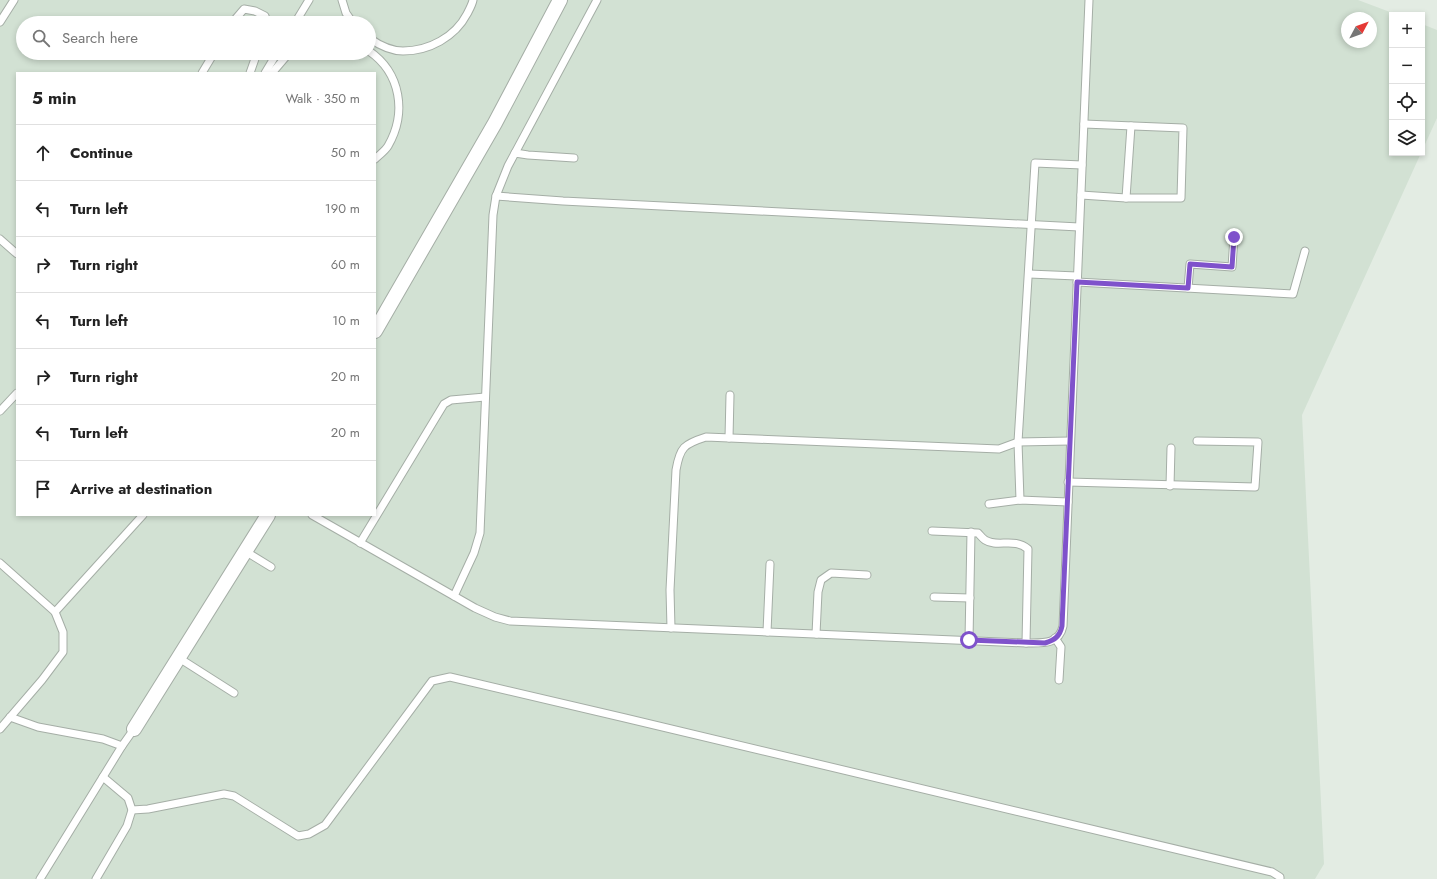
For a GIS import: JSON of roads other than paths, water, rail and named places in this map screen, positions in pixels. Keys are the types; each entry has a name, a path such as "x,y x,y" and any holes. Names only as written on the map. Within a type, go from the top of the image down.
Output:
{"street":[{"path":"376,329 495,123 560,0"},
{"path":"134,729 267,516"}],"lane":[{"path":"0,22 14,0"},
{"path":"299,16 309,0"},
{"path":"342,0 348,16"},
{"path":"376,42 380,45 403,51 426,48 448,38 463,22 473,0"},
{"path":"454,596 474,553 480,533 493,215 496,196 508,166 598,0"},
{"path":"314,516 495,618 510,621 1026,643 1045,643 1055,638 1061,633 1062,626 1089,0"},
{"path":"238,16 244,9 255,11 265,16"},
{"path":"376,47 380,45"},
{"path":"376,57 386,67 396,86 400,107 396,128 387,148 376,158"},
{"path":"203,72 210,60"},
{"path":"250,72 255,60"},
{"path":"270,71 274,60"},
{"path":"270,71 282,60"},
{"path":"1081,196 1181,198 1182,128 1084,124"},
{"path":"1126,198 1131,126"},
{"path":"515,153 574,158"},
{"path":"1020,500 1018,442 1035,163 1082,165"},
{"path":"496,196 563,201 1079,227"},
{"path":"1188,288 1190,264 1232,267 1234,237"},
{"path":"0,239 16,253"},
{"path":"1029,274 1188,288 1293,294 1305,252"},
{"path":"0,411 16,394"},
{"path":"729,438 730,396"},
{"path":"360,543 444,404 452,400 485,397"},
{"path":"671,628 670,590 676,470 679,455 690,442 706,437 999,449 1018,442 1070,441"},
{"path":"1068,482 1170,486 1255,487 1258,442 1197,441"},
{"path":"1170,486 1172,448"},
{"path":"989,504 1020,500 1068,502"},
{"path":"55,612 142,516"},
{"path":"932,531 978,533 985,540 991,542 1016,543 1028,549 1026,643"},
{"path":"969,640 971,532"},
{"path":"245,551 271,567"},
{"path":"0,563 55,612 63,632 63,652 42,680 0,729"},
{"path":"767,632 770,564"},
{"path":"816,634 818,592 821,580 831,572 867,575"},
{"path":"934,597 970,598"},
{"path":"1055,638 1061,647 1060,680"},
{"path":"179,658 234,693"},
{"path":"132,810 148,809 224,794 234,796 298,836 309,834 325,825 432,681 450,677 1272,872 1280,877 1280,879"},
{"path":"10,717 38,728 103,739 122,746"},
{"path":"40,879 134,729"},
{"path":"96,879 127,826 132,810 128,798 103,778"}]}
